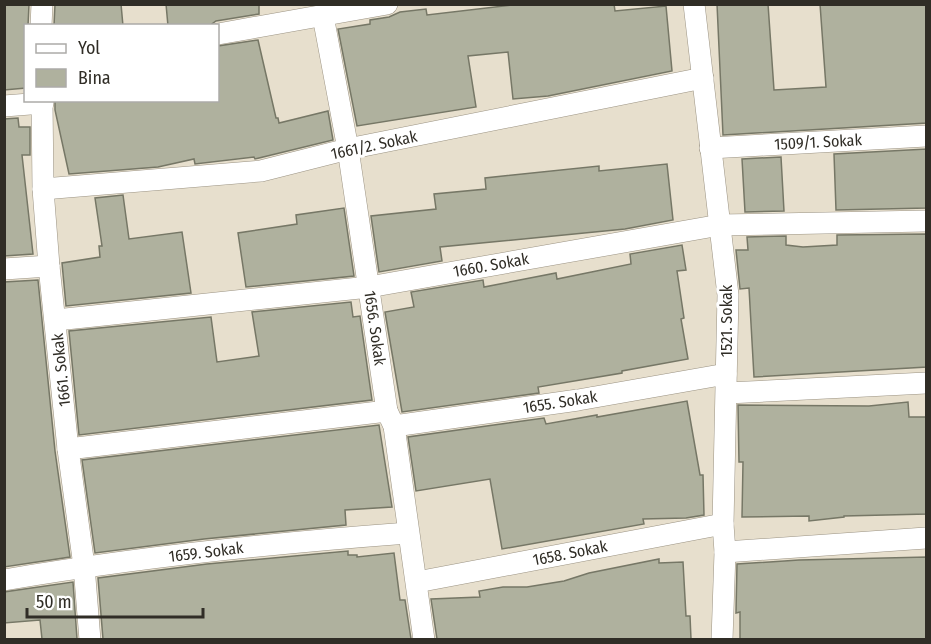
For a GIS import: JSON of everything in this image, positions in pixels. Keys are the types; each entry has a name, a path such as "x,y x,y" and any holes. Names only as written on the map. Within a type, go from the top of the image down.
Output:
{"street":[{"path":"41,24 42,4"},
{"path":"219,34 387,4"},
{"name":"1521. Sokak","path":"694,4 728,295 722,639"},
{"name":"1656. Sokak","path":"323,16 348,150 417,582 424,639"},
{"name":"1661/2. Sokak","path":"43,189 261,171 348,150 702,78"},
{"path":"4,106 43,102"},
{"name":"1661. Sokak","path":"43,102 43,189 49,266 68,449 84,566 90,639"},
{"name":"1509/1. Sokak","path":"710,148 927,136"},
{"name":"1660. Sokak","path":"56,320 369,287 720,225 927,221"},
{"path":"4,269 49,266"},
{"name":"1655. Sokak","path":"68,449 391,419 726,384 927,383"},
{"name":"1658. Sokak","path":"417,582 723,525"},
{"name":"1659. Sokak","path":"4,580 84,566 287,542 408,533"},
{"path":"725,552 927,538"}],"building":[{"path":"4,4 29,4 28,24 24,24 24,88 4,90"},
{"path":"55,4 121,4 123,24 54,24"},
{"path":"166,4 259,4 259,14 216,21 212,24 168,24"},
{"path":"520,4 614,4 615,11 666,6 672,71 548,96 513,99 508,52 468,56 476,107 357,126 338,29 370,24 370,20 389,17 400,12 426,9 427,15"},
{"path":"717,4 768,4 774,90 826,87 820,4 927,4 927,123 723,135"},
{"path":"258,40 279,123 328,111 333,140 255,159 254,157 195,164 194,159 158,167 69,174 55,102 219,102 219,46"},
{"path":"18,118 19,127 30,127 30,155 22,155 33,254 4,256 4,119"},
{"path":"927,149 927,208 836,210 834,154"},
{"path":"781,157 784,211 745,212 742,159"},
{"path":"667,164 673,220 625,229 440,247 442,261 379,272 371,216 436,209 434,194 486,189 485,178 599,166 599,171"},
{"path":"123,195 129,239 182,232 191,293 66,306 62,263 100,257 99,246 102,246 95,198"},
{"path":"344,208 354,276 246,287 238,233 297,224 296,215"},
{"path":"927,234 927,367 754,377 749,288 740,289 736,250 748,250 747,237 786,236 786,245 803,247 837,245 837,235"},
{"path":"682,245 686,270 677,271 684,318 681,319 688,359 538,387 539,393 402,412 385,312 414,307 411,292 483,280 484,287 556,273 557,279 631,264 630,254"},
{"path":"38,280 55,451 70,557 4,567 4,282"},
{"path":"351,302 353,317 360,316 372,400 79,435 69,331 211,317 217,362 259,356 252,312"},
{"path":"687,401 700,475 703,475 704,515 686,518 643,519 644,524 502,549 490,479 416,491 408,437 544,418 546,424"},
{"path":"908,402 909,417 927,417 927,514 844,516 809,521 809,516 742,517 743,462 739,462 738,405 869,406"},
{"path":"379,425 392,507 345,510 346,525 204,539 95,553 82,460"},
{"path":"348,551 348,555 357,555 357,557 394,553 400,600 405,600 411,639 103,639 98,578 207,564"},
{"path":"927,557 927,639 740,639 740,612 736,613 737,564"},
{"path":"659,559 659,563 683,562 686,616 690,616 691,639 437,639 431,599 480,597 479,591 564,581 589,573"},
{"path":"73,582 77,639 42,639 40,620 4,623 4,592"}]}
